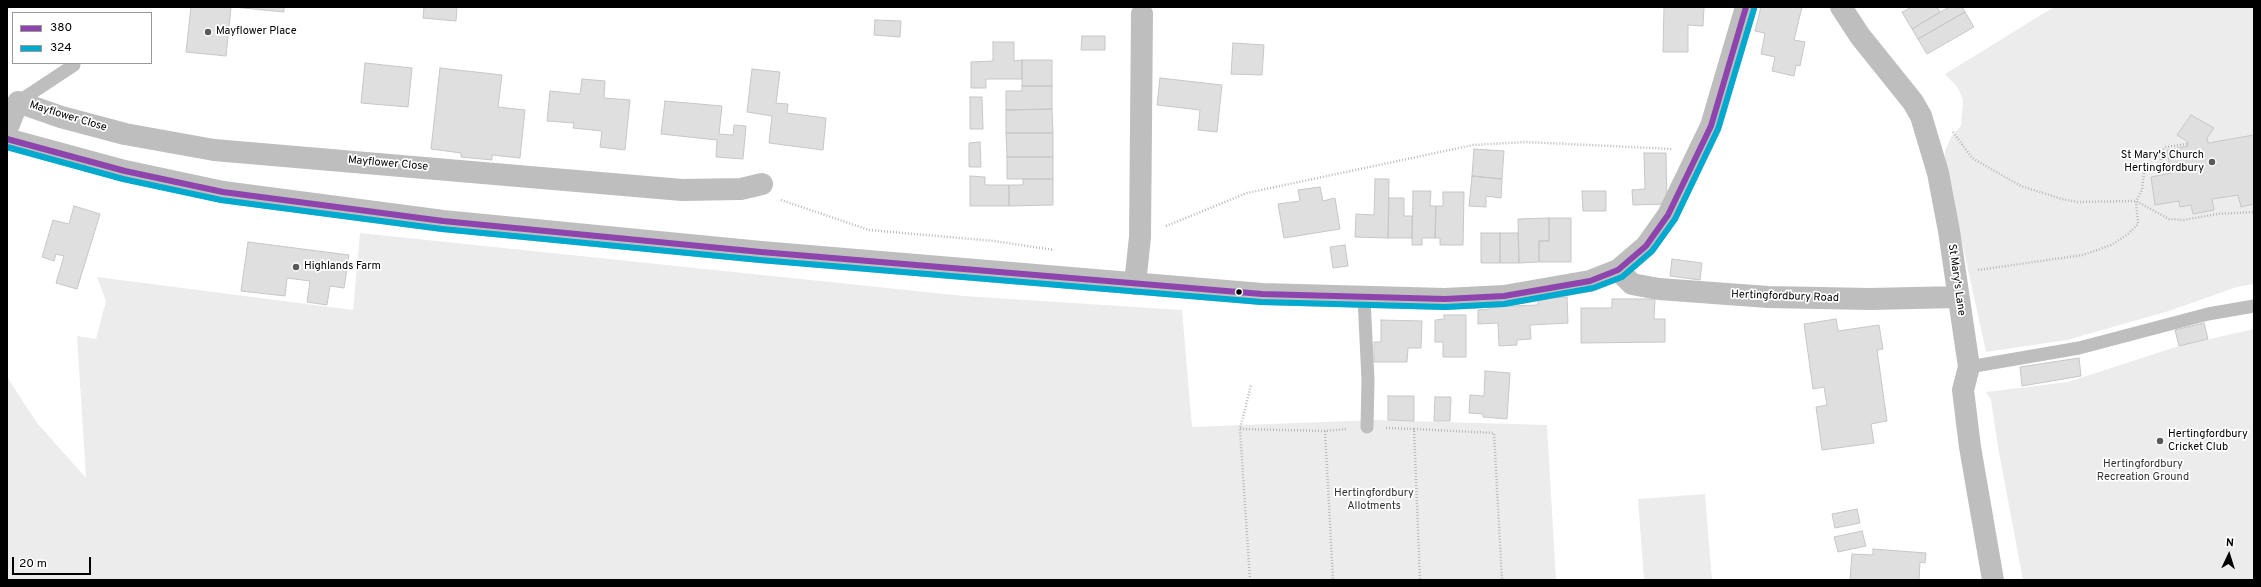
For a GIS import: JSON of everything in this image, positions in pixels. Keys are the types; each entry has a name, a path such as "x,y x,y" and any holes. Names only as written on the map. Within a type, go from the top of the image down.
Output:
{"street":[{"path":"7,140 125,171 223,192 336,208 615,239 1262,294 1364,298 1445,299 1504,296 1590,281 1618,270 1646,246 1668,215 1713,119 1746,7"},
{"name":"St Mary's Lane","path":"1841,7 1860,36 1913,102 1922,116 1938,173 1968,367 1962,390 1993,580"},
{"path":"1135,284 1140,237 1142,14"},
{"path":"7,130 18,102"},
{"name":"Mayflower Close","path":"18,102 61,117 125,134 214,150 682,190 741,189 762,184"},
{"name":"Hertingfordbury Road","path":"1618,270 1632,284 1659,289 1768,297 1870,299 1958,297"}],"lane":[{"path":"18,102 74,65"},
{"path":"1364,298 1368,380 1367,427"},
{"path":"1968,367 2079,348 2208,314 2254,306"}],"path":[{"path":"1953,132 1972,158 2021,186 2078,202 2136,201 2169,219 2184,220 2217,214 2254,212"},
{"path":"1140,237 1247,193 1473,145 1526,142 1699,150"},
{"path":"1954,274 2083,255 2111,245 2128,234 2138,224 2136,201 2142,190 2144,172 2150,167 2162,165 2160,152 2166,146 2188,144"},
{"path":"762,184 780,200 869,230 994,241 1057,250"},
{"path":"1250,580 1240,429 1251,385"},
{"path":"1240,429 1325,431 1367,427 1494,433 1502,580"},
{"path":"1414,429 1420,580"},
{"path":"1325,431 1333,580"}],"green space":[{"path":"2054,7 2254,7 2254,284 2237,287 2169,311 2067,340 1986,352 1944,160 1945,151 1951,137 1961,126 1963,100 1958,88 1945,74"},
{"name":"Hertingfordbury Allotments","path":"360,233 964,296 1182,310 1192,427 1375,420 1547,425 1556,580 7,580 7,377 37,423 86,478 77,336 96,339 106,301 97,277 353,310"},
{"name":"Hertingfordbury Recreation Ground","path":"2254,329 2254,580 2023,580 1998,447 1991,400 1986,392 2068,382 2179,346"},
{"path":"1705,494 1712,580 1644,580 1638,499"}],"building":[{"name":"Mayflower Place","path":"191,7 231,7 226,56 186,52"},
{"name":"Mayflower Place","path":"233,7 284,7 284,12"},
{"path":"424,7 457,7 456,21 423,18"},
{"path":"1664,7 1704,7 1703,26 1688,25 1688,52 1663,52"},
{"path":"1761,7 1802,7 1794,40 1805,42 1800,66 1796,65 1794,76 1772,71 1775,57 1761,54 1765,33 1755,31"},
{"path":"1912,7 1937,7 1940,12 1912,29 1902,12"},
{"path":"1949,7 1962,7 1965,12 1918,39 1912,29"},
{"path":"1965,12 1974,27 1927,54 1918,39"},
{"path":"875,20 901,21 900,37 874,35"},
{"path":"1082,36 1105,36 1105,50 1081,50"},
{"path":"993,42 1014,42 1014,61 1022,60 1022,79 986,79 986,88 971,88 971,62 993,61"},
{"path":"1233,43 1264,45 1262,75 1231,74"},
{"path":"1022,60 1052,60 1052,86 1022,86"},
{"path":"365,63 412,68 408,107 361,103"},
{"path":"440,68 502,75 498,107 525,110 520,158 492,155 492,160 461,157 461,153 431,149"},
{"path":"752,69 780,72 776,103 788,104 787,113 826,118 823,150 769,143 772,116 747,112"},
{"path":"1160,78 1222,85 1217,132 1198,130 1200,110 1157,105"},
{"path":"582,79 605,81 604,98 630,100 625,150 600,147 602,131 573,128 574,123 547,121 550,91 580,94"},
{"path":"1022,86 1052,86 1052,109 1006,110 1006,91 1022,91"},
{"path":"970,97 982,97 983,129 970,129"},
{"path":"665,101 722,106 719,134 733,135 734,125 746,126 743,159 716,157 717,140 661,134"},
{"path":"1052,109 1053,133 1006,133 1006,110"},
{"name":"St Mary's Church Hertingfordbury","path":"2191,115 2214,128 2207,138 2208,143 2254,135 2254,204 2241,207 2238,195 2212,199 2214,210 2193,214 2191,205 2180,207 2179,201 2155,205 2151,177 2171,173 2167,150 2188,146 2187,141 2177,135"},
{"path":"1006,133 1053,133 1053,157 1007,157"},
{"path":"980,142 981,167 969,167 969,143"},
{"path":"1474,149 1504,151 1502,179 1472,176"},
{"path":"1644,153 1666,153 1667,204 1633,205 1632,190 1645,189"},
{"path":"1007,157 1053,157 1053,179 1007,179"},
{"path":"970,176 985,177 985,185 1009,185 1009,206 970,206"},
{"path":"1472,176 1502,179 1501,198 1486,196 1486,207 1469,206"},
{"path":"1023,179 1053,179 1053,205 1009,206 1009,185 1023,185"},
{"path":"1375,179 1389,179 1388,238 1355,237 1356,214 1374,215"},
{"path":"1320,187 1323,201 1335,198 1340,229 1284,238 1278,204 1300,201 1298,190"},
{"path":"1413,191 1431,191 1430,206 1436,206 1435,238 1422,238 1422,245 1412,245"},
{"path":"1582,191 1606,191 1606,211 1583,211"},
{"path":"1443,192 1464,192 1463,245 1440,245 1440,238 1435,238 1436,206 1443,206"},
{"path":"1389,198 1404,198 1404,216 1412,216 1412,238 1388,238"},
{"path":"74,206 100,214 77,289 56,283 64,256 56,254 54,261 42,257 53,220 69,224"},
{"path":"1549,218 1571,218 1571,262 1539,262 1539,241 1549,241"},
{"path":"1549,218 1549,241 1539,241 1539,262 1519,263 1518,219"},
{"path":"1481,233 1500,233 1500,263 1481,263"},
{"path":"1500,233 1518,233 1519,263 1500,263"},
{"name":"Highlands Farm","path":"248,242 349,255 344,288 330,286 327,305 307,302 310,281 287,278 285,296 241,291"},
{"path":"1345,245 1348,266 1333,268 1330,247"},
{"path":"1672,259 1702,263 1700,280 1670,276"},
{"path":"1567,297 1568,323 1530,325 1531,339 1517,340 1517,345 1499,346 1498,323 1478,324 1478,310 1490,309 1490,307 1538,305 1538,298"},
{"path":"1612,299 1655,299 1654,319 1665,319 1665,342 1581,343 1581,308 1612,308"},
{"path":"1444,315 1466,315 1466,357 1443,357 1443,342 1435,342 1435,320 1444,319"},
{"path":"1836,319 1838,331 1879,325 1883,349 1877,350 1887,421 1871,424 1874,443 1822,450 1816,407 1827,405 1824,387 1813,389 1804,324"},
{"path":"1381,320 1422,321 1421,348 1408,348 1407,362 1374,362 1374,342 1381,342"},
{"path":"2204,323 2208,339 2179,346 2175,330"},
{"path":"2079,358 2081,376 2022,386 2020,367"},
{"path":"1485,371 1510,373 1507,419 1483,417 1483,414 1469,413 1470,395 1484,396"},
{"path":"1388,396 1414,396 1414,421 1388,420"},
{"path":"1435,397 1451,397 1450,421 1434,421"},
{"path":"1857,509 1860,523 1835,528 1832,514"},
{"path":"1862,531 1866,546 1838,552 1834,537"},
{"path":"1873,549 1926,553 1925,563 1920,562 1919,580 1850,580 1852,554 1873,555"}],"transit line":[{"name":"380","path":"7,139 125,171 223,192 443,221 761,252 1262,294 1445,299 1504,296 1590,281 1618,270 1646,246 1668,215 1711,126 1746,7"},
{"name":"324","path":"7,147 123,179 221,200 442,229 760,260 1261,302 1445,307 1504,304 1593,288 1622,277 1652,251 1675,219 1718,129 1754,9"}],"place":[{"name":"Mayflower Place","path":"208,32"},
{"name":"St Mary's Church Hertingfordbury","path":"2212,162"},
{"name":"Highlands Farm","path":"296,267"},
{"name":"Hertingfordbury Cricket Club","path":"2160,441"}]}
